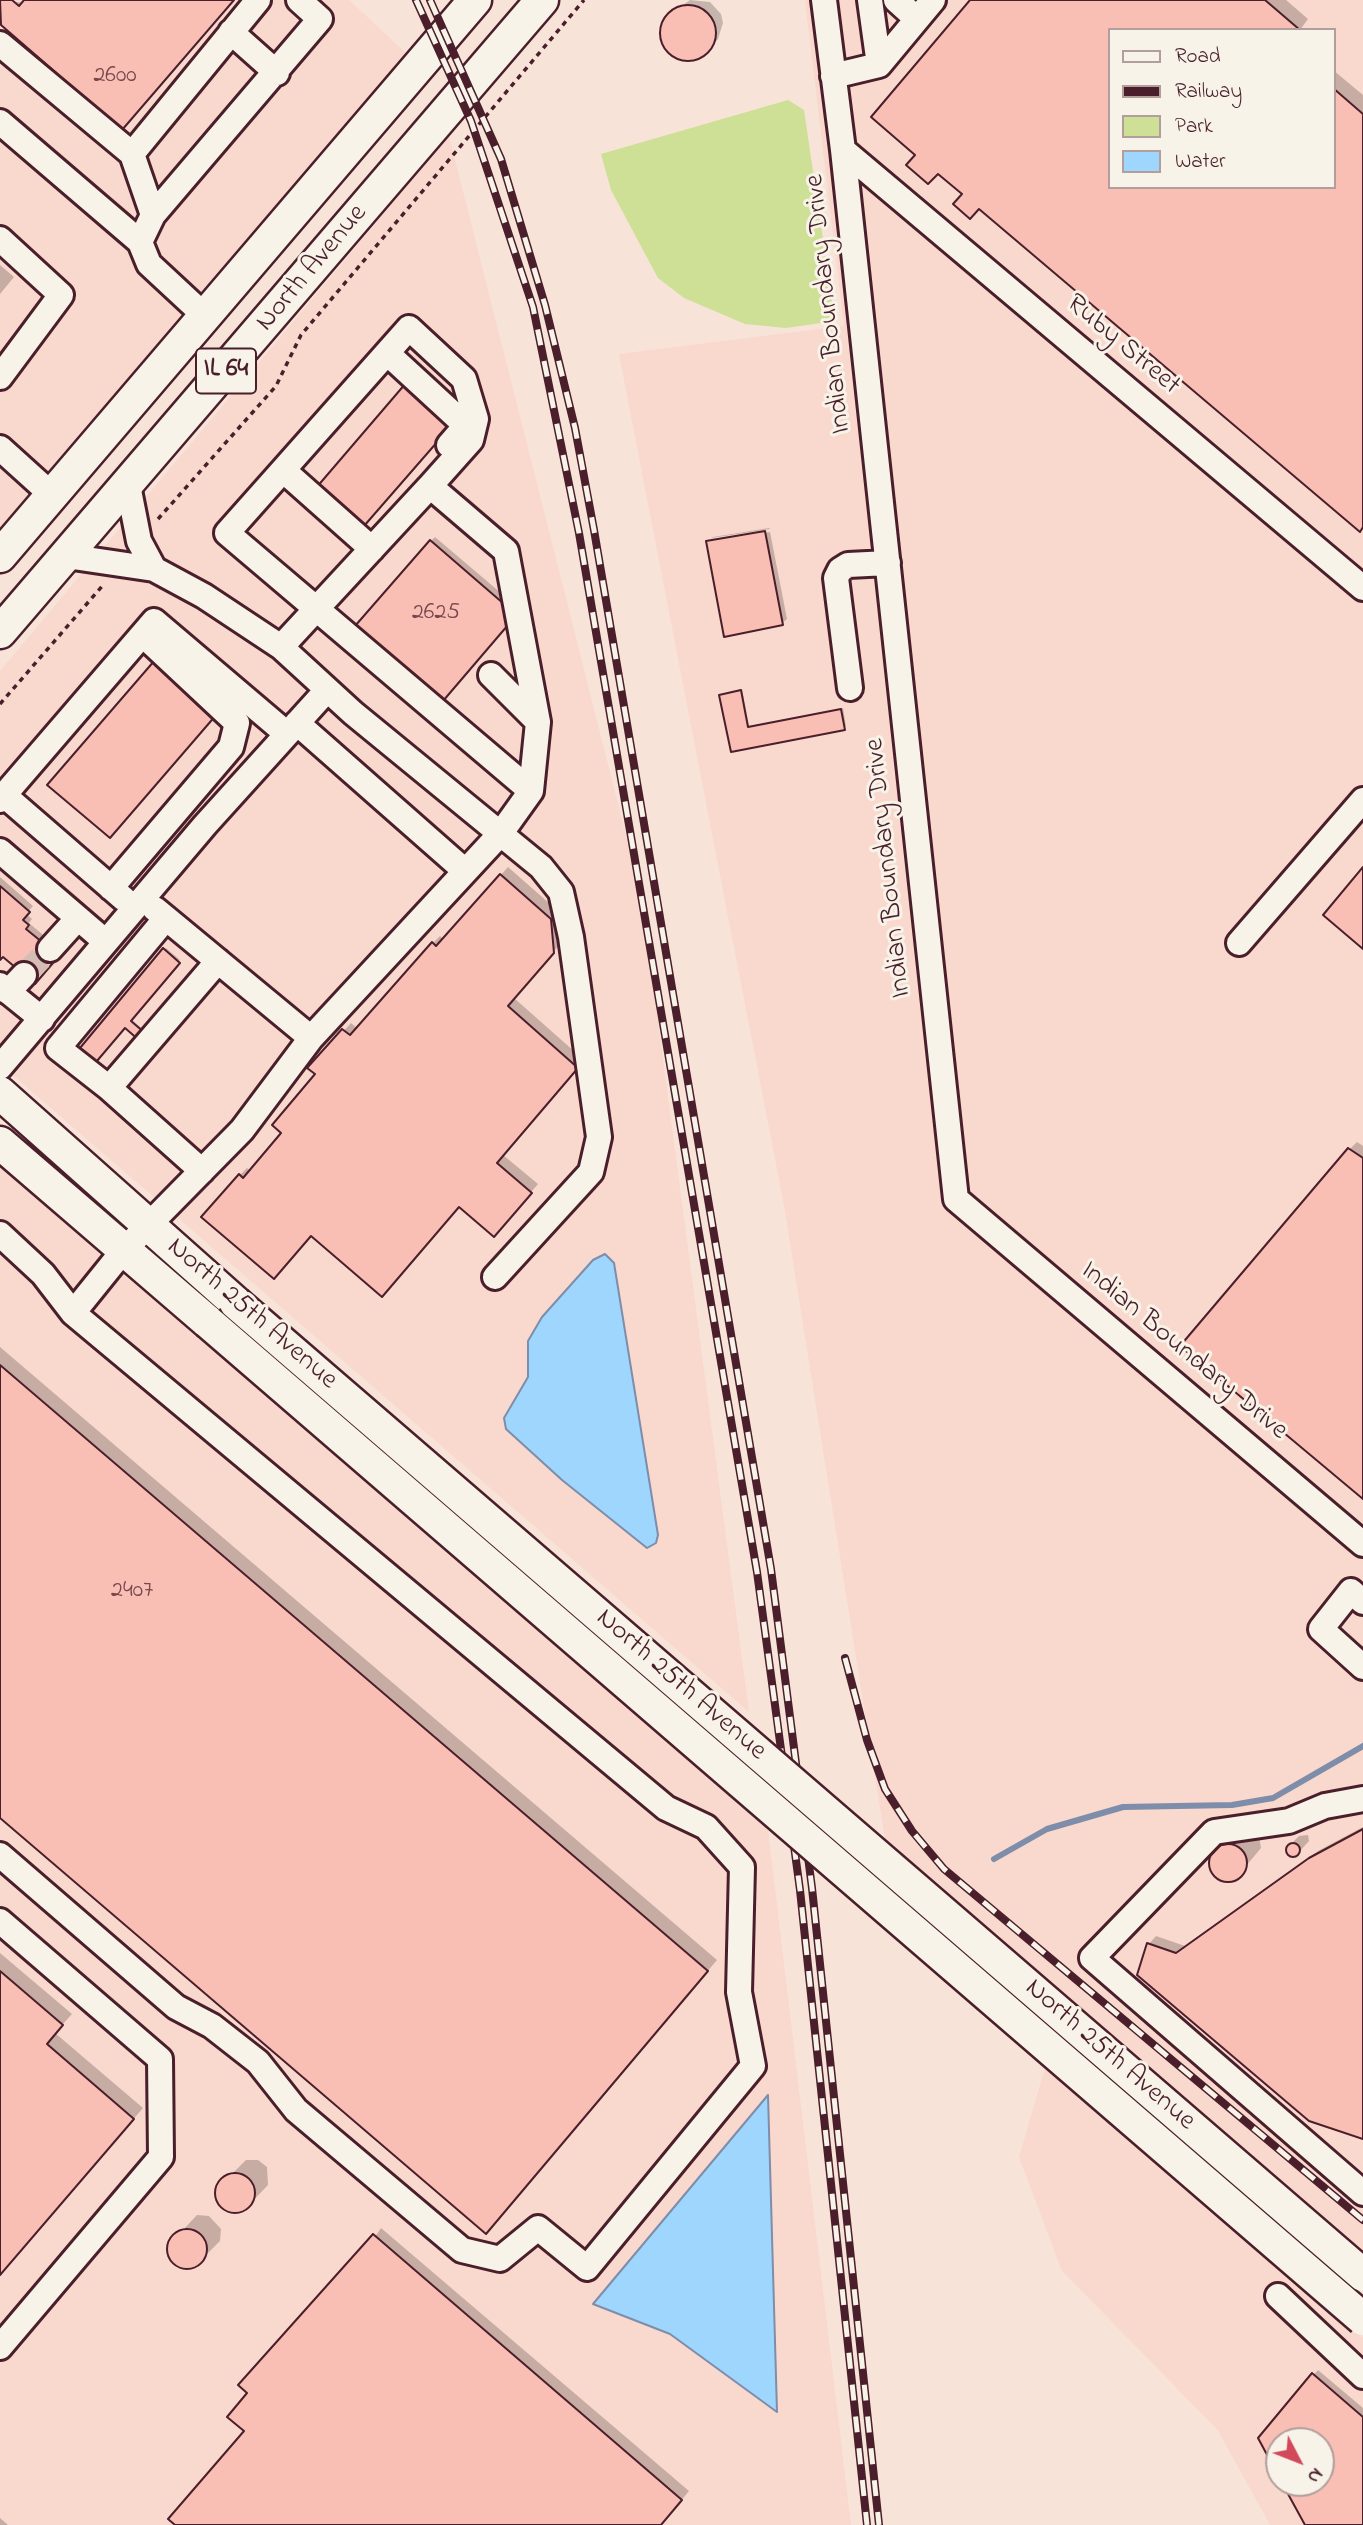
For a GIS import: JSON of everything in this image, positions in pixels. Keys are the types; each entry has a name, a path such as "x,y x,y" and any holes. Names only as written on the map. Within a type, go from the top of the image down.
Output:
{"main road":[{"name":"North Avenue","path":"0,556 475,0"},
{"name":"North Avenue","path":"0,632 542,0"},
{"path":"52,495 91,527"},
{"name":"North 25th Avenue","path":"0,1093 149,1227 1363,2275"},
{"name":"North 25th Avenue","path":"0,1143 1363,2319"}],"street":[{"path":"132,154 258,0"},
{"path":"140,242 153,215 320,19 299,0"},
{"name":"Indian Boundary Drive","path":"824,0 843,150 956,1199 1363,1544"},
{"path":"870,0 879,65"},
{"path":"833,76 879,65 925,9 897,0"},
{"path":"230,32 276,73"},
{"path":"0,44 132,154 153,215"},
{"path":"0,122 140,242 149,264 205,316"},
{"name":"Ruby Street","path":"843,150 1361,583"},
{"path":"0,239 61,295 0,377"},
{"path":"281,647 316,609 432,485 471,440 476,419 464,379 409,328 227,533 316,609 531,791"},
{"path":"387,353 462,422 462,430 438,458 432,485"},
{"path":"0,447 52,495"},
{"path":"283,470 372,549"},
{"path":"128,485 139,541 153,569"},
{"path":"73,1313 123,1251 242,1130 311,1038 501,833 531,791 538,722 506,551 432,485"},
{"path":"66,556 153,569 204,596 281,647 327,690 541,867 561,892 571,937 599,1137 591,1172 495,1277"},
{"path":"850,688 836,578 840,570 848,565 888,563"},
{"path":"311,1038 166,918 111,888 2,798 154,621 292,728 464,870"},
{"path":"111,888 231,747 237,723 143,635"},
{"path":"491,675 538,722"},
{"path":"0,1067 228,799 327,690"},
{"path":"207,778 228,799"},
{"path":"1239,943 1363,800"},
{"path":"0,851 106,942"},
{"path":"50,948 78,918"},
{"path":"58,1048 166,918"},
{"path":"109,1088 218,961"},
{"path":"11,984 58,1048 109,1088 202,1171"},
{"path":"0,1234 43,1274 73,1313 666,1808 706,1827 742,1867 739,1993 752,2066 587,2267 538,2228 500,2259 462,2250 296,2110 258,2063 212,2026 176,2007 0,1855"},
{"path":"1363,1602 1351,1591 1321,1629 1363,1667"},
{"path":"1362,1798 1325,1806 1289,1821 1214,1832 1092,1958 1363,2193"},
{"path":"0,1921 160,2059 161,2157 0,2347"},
{"path":"1278,2296 1363,2376"}],"path":[{"path":"150,528 275,386 301,335 584,0"},
{"path":"0,704 104,585"}],"shaded area":[{"path":"0,0 349,0 409,56 0,536"},
{"path":"805,0 1363,0 1363,2256 885,1839 784,1205 619,354 844,326"},
{"path":"449,136 642,899 749,1712 0,1064 0,671"},
{"path":"0,1160 768,1830 851,2525 0,2525"},
{"path":"1045,2068 1363,2337 1363,2525 1270,2525 1217,2429 1062,2271 1019,2157"}],"green space":[{"path":"788,100 804,110 835,321 786,328 745,324 684,298 658,278 611,190 601,154"}],"water":[{"path":"605,1254 614,1263 658,1535 656,1543 647,1548 562,1480 506,1429 504,1418 528,1377 528,1341 542,1317 593,1260"},
{"path":"768,2095 777,2412 670,2334 593,2304"}],"building":[{"path":"0,0 12,0 19,6 24,0 234,0 122,130 1,25"},
{"path":"970,0 1265,0 1298,28 1108,28 1108,189 1335,189 1335,90 1363,114 1363,527 1360,532 979,209 970,219 953,204 962,194 938,174 928,184 906,165 915,155 871,117"},
{"path":"688,5 699,7 708,13 714,22 714,44 708,53 699,59 688,61 677,59 668,53 662,44 660,33 662,22 668,13 677,7"},
{"path":"406,383 452,425 364,526 316,488"},
{"path":"765,531 783,625 724,637 706,541"},
{"path":"430,540 504,604 508,625 443,701 355,626"},
{"path":"155,660 217,714 110,838 47,785"},
{"path":"741,690 748,727 841,709 845,730 731,752 719,695"},
{"path":"1363,867 1363,949 1323,915"},
{"path":"500,874 551,919 554,953 508,1006 578,1068 497,1163 532,1193 494,1237 459,1207 382,1297 311,1236 274,1279 201,1217 239,1174 243,1178 281,1133 272,1125 315,1074 307,1068 342,1029 350,1035 432,942 436,946"},
{"path":"0,886 30,912 23,920 29,925 26,929 59,956 35,984 3,957 0,960"},
{"path":"163,948 180,963 131,1021 146,1034 140,1041 125,1028 91,1068 75,1054"},
{"path":"1348,1148 1363,1158 1363,1499 1180,1346"},
{"path":"0,1365 708,1971 486,2234 0,1818"},
{"path":"1363,1829 1363,2139 1309,2121 1137,1975 1147,1943 1176,1953 1309,1858"},
{"path":"1290,1843 1296,1843 1300,1850 1296,1857 1290,1857 1286,1853 1286,1847"},
{"path":"1228,1844 1242,1849 1247,1863 1242,1877 1228,1882 1214,1877 1209,1863 1214,1849"},
{"path":"0,1971 63,2025 47,2044 134,2119 0,2275"},
{"path":"235,2173 243,2174 249,2179 254,2185 254,2201 249,2207 243,2212 235,2213 227,2212 221,2207 216,2201 215,2193 216,2185 221,2179 227,2174"},
{"path":"187,2229 195,2230 201,2235 206,2241 206,2257 201,2263 195,2268 187,2269 179,2268 173,2263 168,2257 167,2249 168,2241 173,2235 179,2230"},
{"path":"373,2234 682,2500 661,2525 175,2525 168,2519 244,2431 227,2417 247,2393 238,2385"},
{"path":"1312,2373 1363,2417 1363,2525 1305,2525 1290,2497 1335,2497 1335,2427 1267,2427"},
{"path":"1265,2430 1265,2451 1258,2438"}],"waterway":[{"path":"994,1859 1047,1829 1123,1807 1232,1805 1273,1798 1363,1746"}],"tunnel":[{"path":"24,975 50,949"}],"railway":[{"path":"416,0 471,121 533,307 579,533 757,1572 800,1890 867,2525"},
{"path":"430,0 501,159 545,305 575,428 594,530 771,1569 812,1888 879,2525"},
{"path":"845,1658 867,1740 885,1789 912,1831 944,1869 1363,2220"}]}
